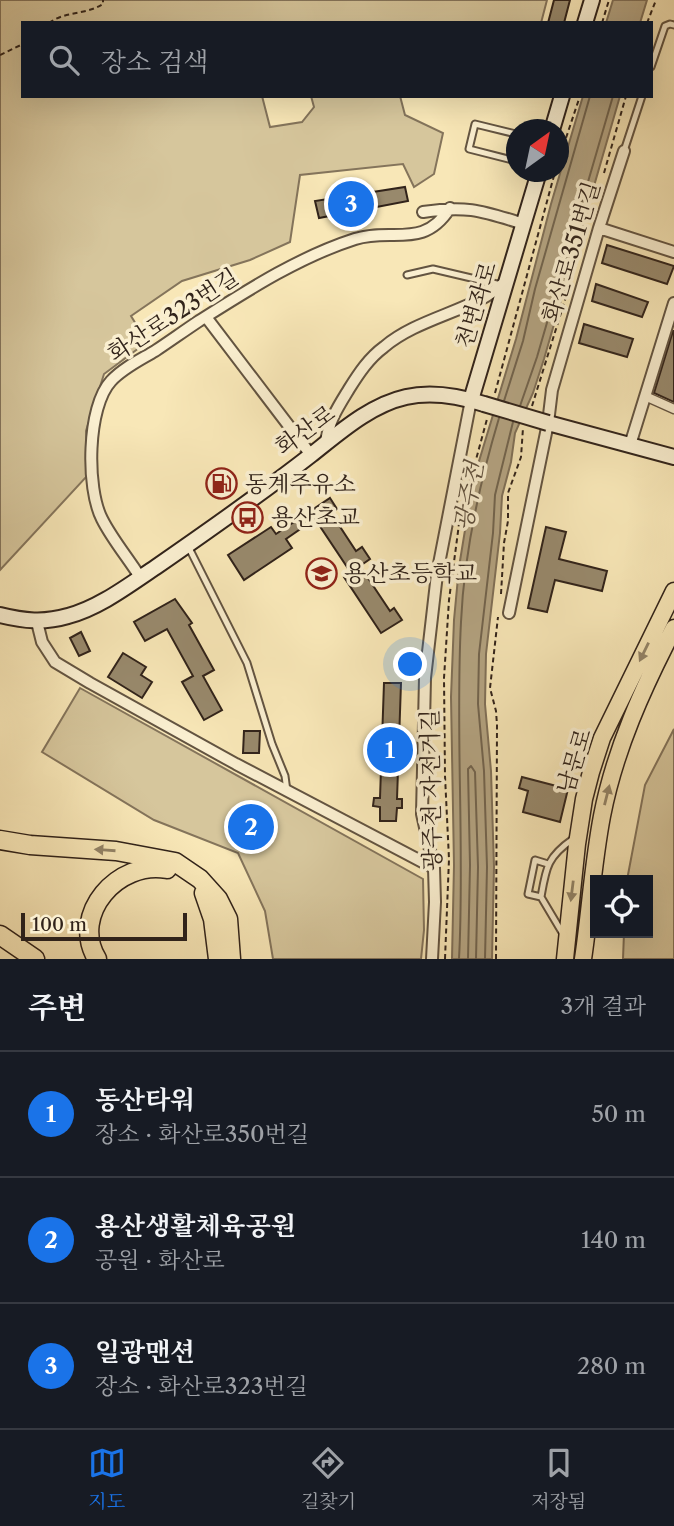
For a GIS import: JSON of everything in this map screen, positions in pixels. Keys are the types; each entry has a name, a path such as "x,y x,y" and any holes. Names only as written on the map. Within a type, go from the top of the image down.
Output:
{"highway":[{"path":"0,840 30,845 116,851 175,862 200,879 218,899 228,919 231,959"},
{"path":"97,959 90,949 88,931 90,920 106,890 119,878 153,866 172,870 189,878 204,893 213,919 218,959"},
{"path":"0,935 34,959"}],"main road":[{"path":"586,21 592,0"},
{"path":"555,119 561,98"},
{"name":"천변좌로","path":"484,405 504,283 536,182"},
{"name":"화산로","path":"0,615 37,622 71,616 91,608 188,545 326,442 379,407 397,399 437,394 630,445 673,453"},
{"name":"남문로","path":"565,959 584,799 602,738 674,591"},
{"name":"남문로","path":"583,959 601,817 612,776 636,706 674,628"}],"street":[{"name":"화산로351번길","path":"509,613 548,423 552,390 624,151"},
{"path":"423,212 450,208 475,209 524,224"},
{"name":"화산로323번길","path":"141,577 102,520 93,490 92,450 97,411 104,389 118,374 278,274 335,246 378,234 412,235 436,224 450,208"},
{"path":"599,228 674,252"},
{"path":"326,442 328,424 334,412 377,352 386,344 418,327 485,298 504,283"},
{"path":"630,445 674,303"},
{"path":"206,317 311,455"},
{"path":"645,396 674,409"},
{"path":"432,959 434,868 422,814 428,641 443,542 484,405"},
{"path":"37,622 42,642 55,662 90,684 434,868"}],"lane":[{"path":"653,61 665,26 671,25"},
{"name":"화산로351번길","path":"624,151 641,98"},
{"path":"506,132 475,124 469,149 506,159"},
{"name":"천변좌로","path":"407,275 433,269 504,283"},
{"path":"188,545 247,663 272,744 285,776 287,791"},
{"path":"566,938 541,897 548,864 560,848 579,835"},
{"path":"541,897 528,894 535,860 548,864"}],"path":[{"path":"52,21 75,13 91,12 103,4 103,0"},
{"path":"603,21 609,0"},
{"path":"648,21 655,1"},
{"path":"0,55 21,45"},
{"path":"569,129 579,98"},
{"name":"광주천 자전거길","path":"445,959 449,859 444,730 446,635 459,523 484,405 552,182"}],"shaded area":[{"path":"0,0 547,0 542,21 21,21 21,98 263,98 270,127 302,122 314,107 312,98 401,98 405,115 443,133 434,174 414,187 403,164 300,175 290,242 250,260 182,281 131,316 147,342 104,374 86,431 88,475 0,570"},
{"path":"80,688 423,879 424,930 421,959 273,959 265,911 238,853 154,820 42,752"},
{"path":"674,729 674,959 623,959 624,938 653,938 653,875 628,875 645,785"}],"water":[{"path":"613,0 647,0 641,21 607,21"},
{"path":"582,98 619,98 544,359 533,393 515,433 502,496 486,654 485,704 491,771 494,867 492,959 452,959 454,865 451,697 459,567 473,481 516,339 558,182 569,182 569,143"}],"building":[{"path":"554,0 570,0 565,21 549,21"},
{"path":"405,187 408,201 319,218 315,201"},
{"path":"607,245 674,266 667,284 602,263"},
{"path":"596,284 648,302 642,317 592,301"},
{"path":"584,324 633,339 627,357 579,343"},
{"path":"674,331 674,402 654,393"},
{"path":"330,498 337,509 331,513 356,551 362,547 370,559 360,566 390,611 394,608 402,620 381,633 344,577 351,573 315,519 286,539 292,548 244,580 228,555 271,527 276,534"},
{"path":"546,527 566,532 559,559 607,571 602,591 555,580 547,612 528,608"},
{"path":"175,599 192,623 189,625 214,670 203,676 222,710 204,720 182,682 193,676 167,629 145,641 134,622"},
{"path":"81,632 90,651 79,656 70,638"},
{"path":"123,653 146,667 141,675 152,682 142,698 108,677"},
{"path":"384,683 401,683 397,799 402,799 402,808 397,808 396,821 380,821 380,807 373,806 374,798 380,798"},
{"path":"244,731 260,731 259,753 243,753"},
{"path":"522,777 568,789 560,822 523,812 528,791 519,788"}],"place":[{"name":"일광맨션","path":"351,204"},
{"name":"동계주유소","path":"222,484"},
{"name":"용산초교","path":"248,517"},
{"name":"용산초등학교","path":"321,573"},
{"name":"동산타워","path":"390,750"},
{"name":"용산생활체육공원","path":"251,827"}],"water label":[{"name":"광주천","path":"469,496"}]}
